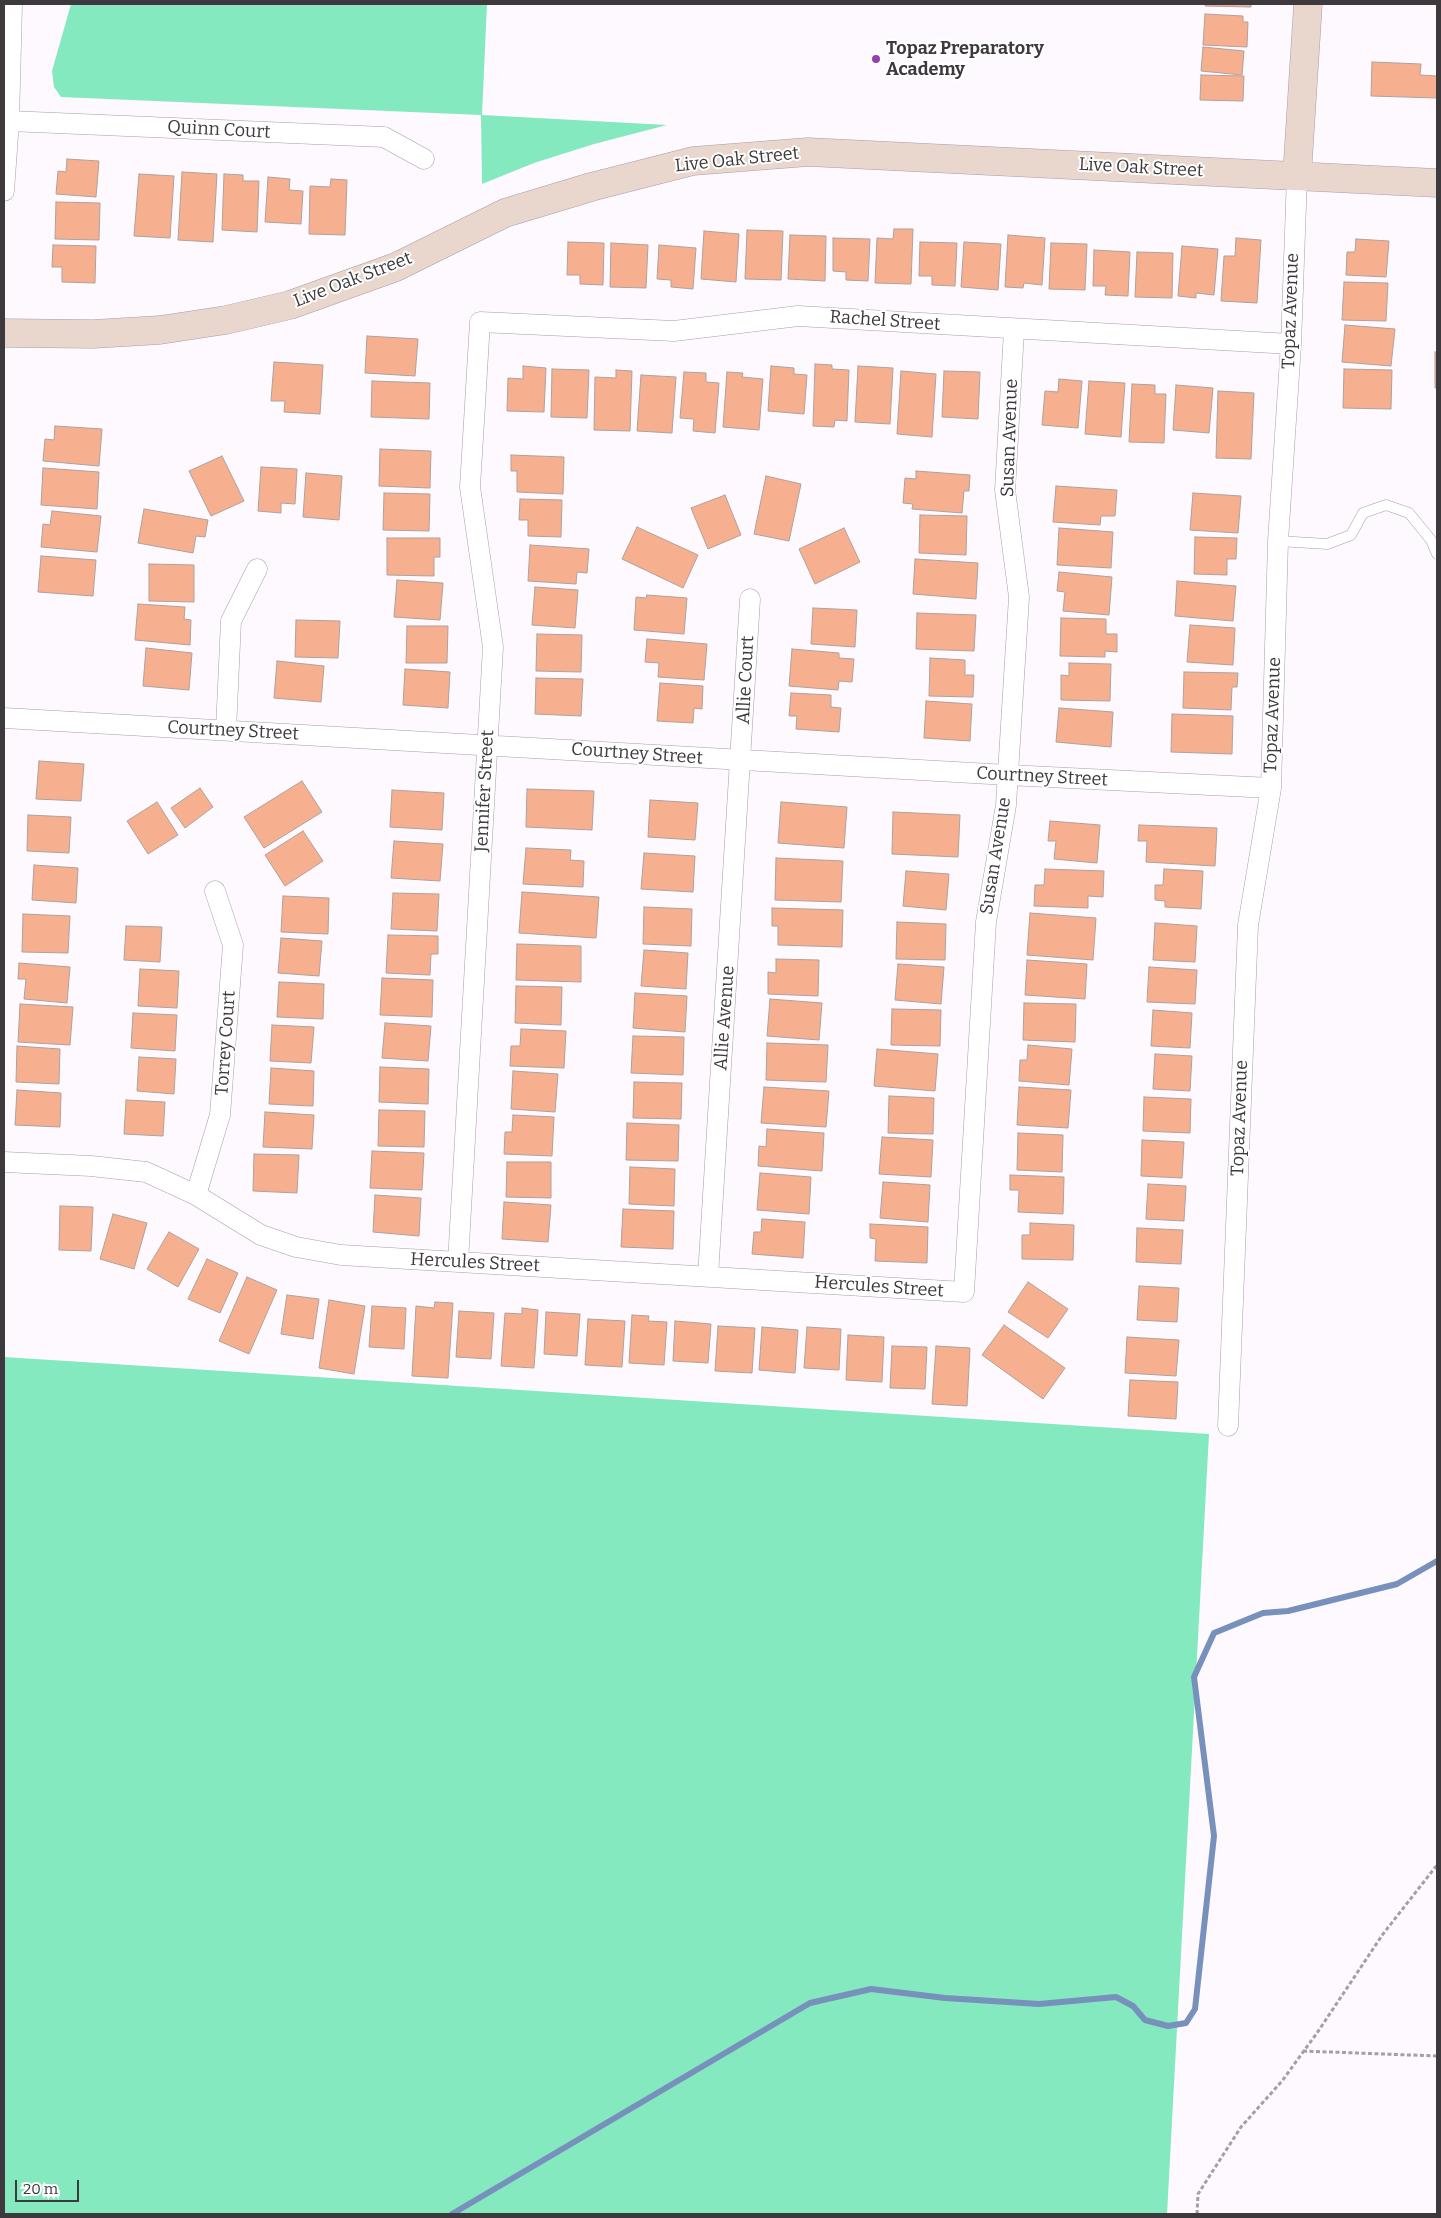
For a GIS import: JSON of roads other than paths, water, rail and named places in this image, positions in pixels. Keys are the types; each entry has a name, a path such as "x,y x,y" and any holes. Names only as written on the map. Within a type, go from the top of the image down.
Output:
{"street":[{"path":"4,191 9,121 12,4"},
{"name":"Topaz Avenue","path":"1228,1426 1248,925 1271,788 1278,541 1291,344 1297,176 1308,4"},
{"name":"Quinn Court","path":"9,121 384,137 424,159"},
{"name":"Live Oak Street","path":"4,333 93,334 160,330 226,320 290,305 396,267 505,213 591,187 693,161 808,152 1437,183"},
{"name":"Rachel Street","path":"480,322 674,331 798,316 1014,330 1291,344"},
{"name":"Jennifer Street","path":"458,1262 492,647 470,487 480,322"},
{"name":"Susan Avenue","path":"964,1292 986,922 1006,805 1019,597 1005,490 1014,330"},
{"path":"226,730 231,621 257,569"},
{"name":"Allie Court","path":"741,760 750,600"},
{"name":"Courtney Street","path":"4,718 1008,775 1271,788"},
{"name":"Allie Avenue","path":"708,1276 741,760"},
{"name":"Torrey Court","path":"196,1195 220,1115 233,945 215,891"},
{"name":"Hercules Street","path":"4,1162 91,1166 146,1172 196,1195 261,1235 296,1247 341,1255 964,1292"}],"lane":[{"path":"1278,541 1327,544 1351,535 1363,512 1386,505 1409,513 1434,540 1437,554"}],"waterway":[{"path":"452,2214 810,2003 871,1989 945,1998 1039,2004 1116,1997 1133,2006 1145,2020 1168,2026 1186,2023 1195,2009 1214,1836 1194,1677 1214,1633 1263,1613 1288,1611 1397,1584 1437,1561"}],"place":[{"name":"Topaz Preparatory Academy","path":"876,59"}]}
